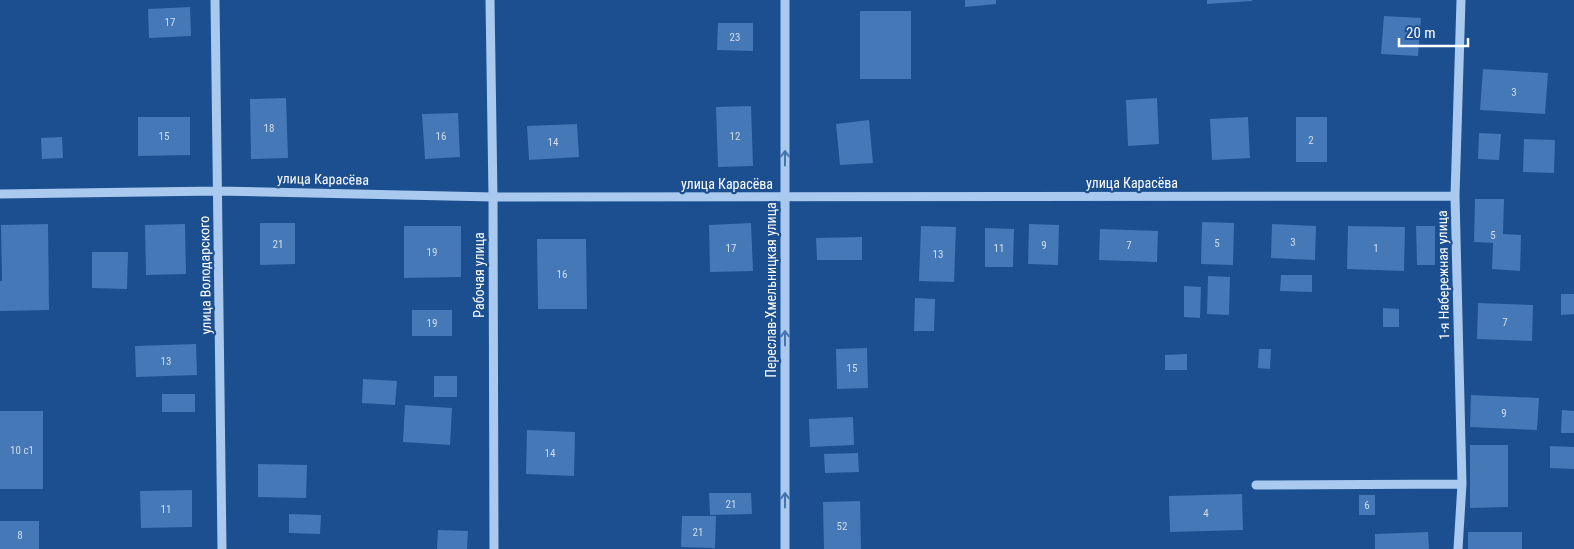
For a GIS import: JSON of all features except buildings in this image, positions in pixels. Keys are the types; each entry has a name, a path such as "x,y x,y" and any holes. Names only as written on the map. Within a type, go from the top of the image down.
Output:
{"street":[{"name":"улица Володарского","path":"215,0 222,549"},
{"name":"Рабочая улица","path":"490,0 493,197 494,549"},
{"name":"Переслав-Хмельницкая улица","path":"785,0 785,549"},
{"name":"1-я Набережная улица","path":"1458,549 1462,484 1455,196 1461,0"},
{"name":"улица Карасёва","path":"0,194 218,190 493,197 1455,196"},
{"path":"1256,485 1462,484"}]}
